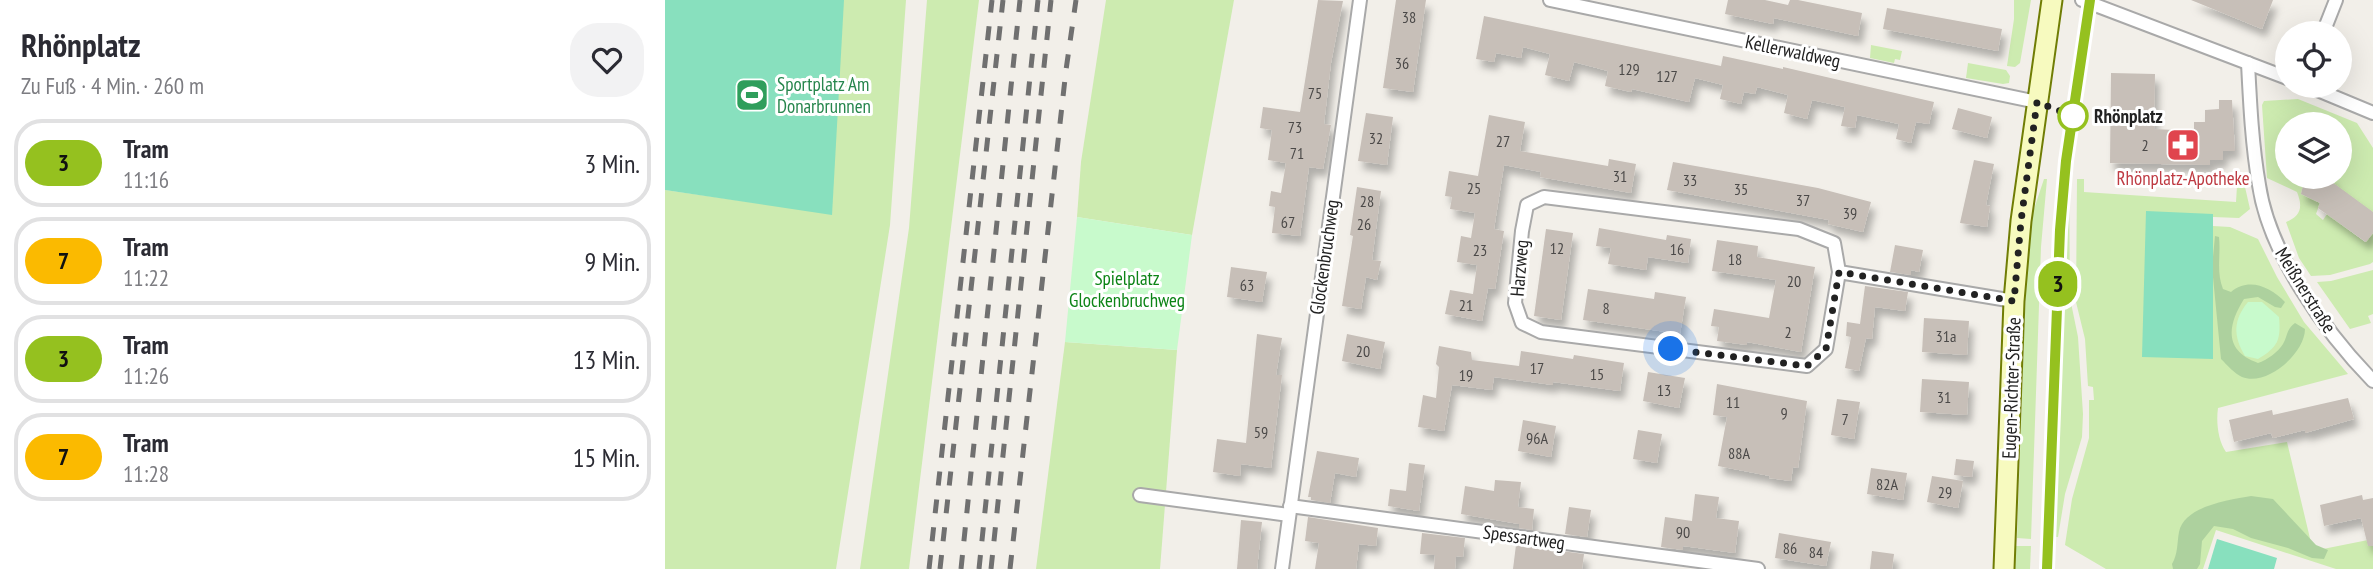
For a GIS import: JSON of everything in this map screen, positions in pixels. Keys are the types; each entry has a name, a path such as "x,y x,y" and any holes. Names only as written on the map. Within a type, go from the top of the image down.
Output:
{"main road":[{"name":"Eugen-Richter-Straße","path":"2004,569 2014,301 2021,221 2052,0"}],"street":[{"name":"Glockenbruchweg","path":"1282,569 1360,0"},
{"name":"Kellerwaldweg","path":"1550,0 2037,102"},
{"path":"2082,0 2275,73"},
{"path":"2328,21 2336,0"},
{"name":"Meißnerstraße","path":"2248,63 2259,187 2275,240 2303,290 2347,353 2373,381"},
{"path":"2336,98 2373,114"},
{"name":"Harzweg","path":"1544,197 1799,229 1834,243 1839,272 1826,349 1807,366 1541,332 1522,323 1514,303 1527,205 1544,197"},
{"path":"1839,272 2014,301"},
{"path":"1140,495 1289,510"},
{"name":"Spessartweg","path":"1289,510 1758,569"}],"green space":[{"name":"Sportplatz Am Donarbrunnen","path":"665,0 844,0 832,215 665,190"},
{"path":"814,0 906,0 890,225 836,569 665,569 665,190 792,208"},
{"path":"927,0 979,0 909,569 860,569 909,228"},
{"path":"1106,0 1234,0 1192,235 1077,217 1081,162"},
{"path":"2014,0 2031,0 2020,63 2015,67 2007,66"},
{"path":"1871,45 1902,51 1900,60 1895,59 1894,63 1870,58"},
{"path":"1968,63 2006,70 2010,76 2009,83 1966,78"},
{"path":"2298,99 2330,112 2275,112 2275,182 2267,178 2262,105 2264,101"},
{"path":"2352,121 2357,123 2373,148 2373,212 2327,197 2330,189 2352,189"},
{"path":"2044,179 2047,179 2041,247 2031,539 2017,538 2028,227"},
{"path":"2069,179 2070,298 2078,337 2083,414 2082,437 2065,494 2058,537 2055,537"},
{"path":"2077,179 2084,179 2084,192 2236,202 2237,186 2245,187 2250,209 2239,218 2213,217 2212,214 2213,358 2213,226 2230,227 2258,239 2304,322 2348,374 2218,408 2221,442 2226,452 2287,442 2313,551 2373,539 2373,569 2336,569 2216,530 2203,569 2106,569 2065,545 2072,499 2089,438 2089,400 2094,400 2093,387 2088,386 2085,339 2076,302"},
{"path":"2291,189 2302,189 2301,194 2320,203 2316,214 2323,220 2327,214 2365,242 2373,233 2373,262 2330,275 2311,276 2299,258 2286,222 2298,214 2300,207 2297,192"},
{"path":"2146,211 2213,214 2213,359 2142,357"},
{"name":"Spielplatz Glockenbruchweg","path":"1077,217 1192,235 1177,350 1065,342"},
{"path":"2215,236 2219,237 2219,270 2223,289 2231,292 2245,285 2259,286 2273,292 2285,302 2281,308 2258,297 2244,299 2232,328 2234,345 2239,352 2258,363 2278,350 2295,323 2305,329 2299,348 2273,373 2252,379 2242,377 2221,359 2212,267"},
{"path":"2373,270 2373,314 2368,316 2371,323 2350,329 2317,282"},
{"path":"2248,302 2262,302 2279,317 2277,342 2258,359 2245,356 2238,342 2237,322"},
{"path":"1065,342 1177,350 1160,569 1036,569"},
{"path":"2251,496 2273,499 2316,545 2328,550 2324,559 2312,558 2251,538 2233,529 2214,526 2202,541 2197,569 2173,569 2179,532 2189,516 2209,506"},
{"path":"2217,539 2277,558 2274,569 2208,569"},
{"path":"2016,546 2031,546 2030,569 2015,569"}],"building":[{"path":"1318,0 1343,1 1331,63 1324,124 1331,125 1323,169 1309,167 1300,236 1272,233 1275,207 1269,206 1271,191 1281,193 1286,163 1268,160 1272,130 1260,128 1263,107 1300,112"},
{"path":"1396,0 1426,0 1413,92 1383,88"},
{"path":"1728,0 1765,0 1788,5 1790,0 1798,0 1862,13 1858,36 1774,18 1773,24 1725,14"},
{"path":"2191,0 2273,0 2262,29"},
{"path":"1887,8 2002,29 1998,51 1883,29"},
{"path":"1484,16 1721,66 1723,56 1783,67 1934,102 1929,124 1916,122 1911,143 1896,139 1899,124 1857,115 1855,128 1841,126 1845,107 1812,100 1807,119 1784,113 1788,95 1757,87 1755,94 1744,92 1741,104 1720,99 1723,85 1695,78 1689,102 1632,89 1631,92 1605,86 1608,71 1574,62 1569,81 1545,75 1550,54 1523,47 1521,58 1496,53 1494,62 1476,59"},
{"path":"2111,73 2155,74 2154,129 2194,131 2194,122 2205,122 2205,110 2219,109 2219,100 2232,100 2235,151 2223,151 2223,160 2210,160 2210,165 2110,163"},
{"path":"1958,108 1992,117 1987,138 1952,129"},
{"path":"1366,113 1393,117 1387,165 1358,161"},
{"path":"1489,115 1525,122 1520,151 1608,166 1609,159 1636,164 1631,193 1540,177 1541,172 1504,165 1494,229 1504,231 1495,289 1488,288 1482,321 1445,314 1450,290 1473,294 1477,265 1457,262 1461,236 1471,238 1475,213 1450,209 1452,197 1445,196 1449,171 1478,176"},
{"path":"1974,160 1994,164 1986,205 1990,206 1987,227 1960,223"},
{"path":"1673,162 1818,188 1871,202 1863,232 1828,224 1829,220 1667,190"},
{"path":"1357,187 1381,191 1372,260 1381,261 1377,280 1366,277 1361,309 1342,306 1353,236 1350,235"},
{"path":"2302,189 2342,189 2373,212 2373,233 2366,242 2318,208 2320,203 2301,194"},
{"path":"1599,228 1666,240 1667,235 1691,239 1688,263 1648,257 1646,270 1608,264 1611,248 1596,246"},
{"path":"1546,229 1573,233 1561,320 1534,316"},
{"path":"1717,240 1758,246 1757,257 1815,267 1801,352 1747,342 1747,345 1717,341 1719,327 1711,326 1714,309 1769,318 1776,280 1712,271"},
{"path":"1895,245 1923,250 1919,272 1911,270 1911,275 1890,272"},
{"path":"1231,267 1267,272 1262,302 1227,297"},
{"path":"1865,286 1908,292 1905,311 1875,307 1872,339 1866,338 1859,371 1845,368 1851,337 1846,336 1847,322 1860,324"},
{"path":"1588,289 1654,299 1655,292 1686,297 1680,334 1583,320"},
{"path":"1924,318 1969,321 1967,355 1922,352"},
{"path":"1257,334 1282,338 1276,375 1282,375 1271,468 1241,464 1240,476 1213,472 1217,439 1246,443"},
{"path":"1347,334 1385,342 1380,369 1342,361"},
{"path":"1439,346 1471,352 1472,360 1519,366 1521,351 1573,359 1574,355 1624,363 1620,391 1494,377 1492,390 1452,385 1444,431 1418,427 1423,395 1436,398"},
{"path":"1648,372 1685,378 1679,408 1643,401"},
{"path":"1922,379 1969,382 1967,415 1920,412"},
{"path":"1717,384 1807,401 1798,468 1793,467 1791,481 1718,466 1727,417 1713,415"},
{"path":"2348,398 2354,419 2305,433 2305,430 2273,438 2271,433 2234,442 2229,420 2272,410 2273,415"},
{"path":"1837,399 1860,402 1854,439 1831,435"},
{"path":"1523,420 1556,426 1551,457 1518,451"},
{"path":"1638,430 1662,434 1657,463 1633,459"},
{"path":"1317,451 1359,458 1356,477 1335,473 1330,503 1311,500 1311,497 1308,497"},
{"path":"1956,459 1974,461 1972,477 1954,475"},
{"path":"1409,463 1425,465 1419,511 1388,506 1390,489 1406,491"},
{"path":"1871,468 1907,473 1903,500 1867,494"},
{"path":"1932,476 1963,481 1958,508 1927,502"},
{"path":"1495,480 1521,482 1518,507 1534,509 1532,530 1519,528 1519,524 1461,514 1465,486 1494,491"},
{"path":"1695,494 1719,497 1716,518 1739,521 1735,553 1683,546 1683,550 1661,547 1665,517 1692,521"},
{"path":"2362,495 2363,500 2373,498 2373,546 2368,546 2361,518 2324,526 2320,505"},
{"path":"1569,507 1591,510 1587,537 1565,534"},
{"path":"1308,517 1378,528 1376,546 1359,544 1356,569 1315,569 1319,543 1305,541"},
{"path":"1241,520 1262,522 1257,569 1237,569"},
{"path":"1422,533 1465,538 1463,557 1456,556 1455,569 1434,569 1435,555 1420,554"},
{"path":"1779,533 1831,542 1826,566 1775,558"},
{"path":"1516,545 1584,554 1582,569 1513,569"},
{"path":"1872,551 1894,554 1892,569 1870,569"}],"tram line":[{"path":"2047,569 2060,230 2066,161 2090,0"},
{"name":"3","path":"2047,569 2060,230 2066,161 2090,0"}],"railway":[{"path":"929,569 992,0"},
{"path":"940,569 1003,0"},
{"path":"961,569 1020,0"},
{"path":"979,569 1038,0"},
{"path":"991,569 1051,0"},
{"path":"1010,569 1076,0"}],"place":[{"name":"Sportplatz Am Donarbrunnen","path":"752,95"},
{"name":"Rhönplatz","path":"2073,116"},
{"name":"Rhönplatz-Apotheke","path":"2183,145"}],"route":[{"path":"1671,349 1807,366 1826,349 1839,272 2014,301 2021,221 2037,102 2073,116"}]}
